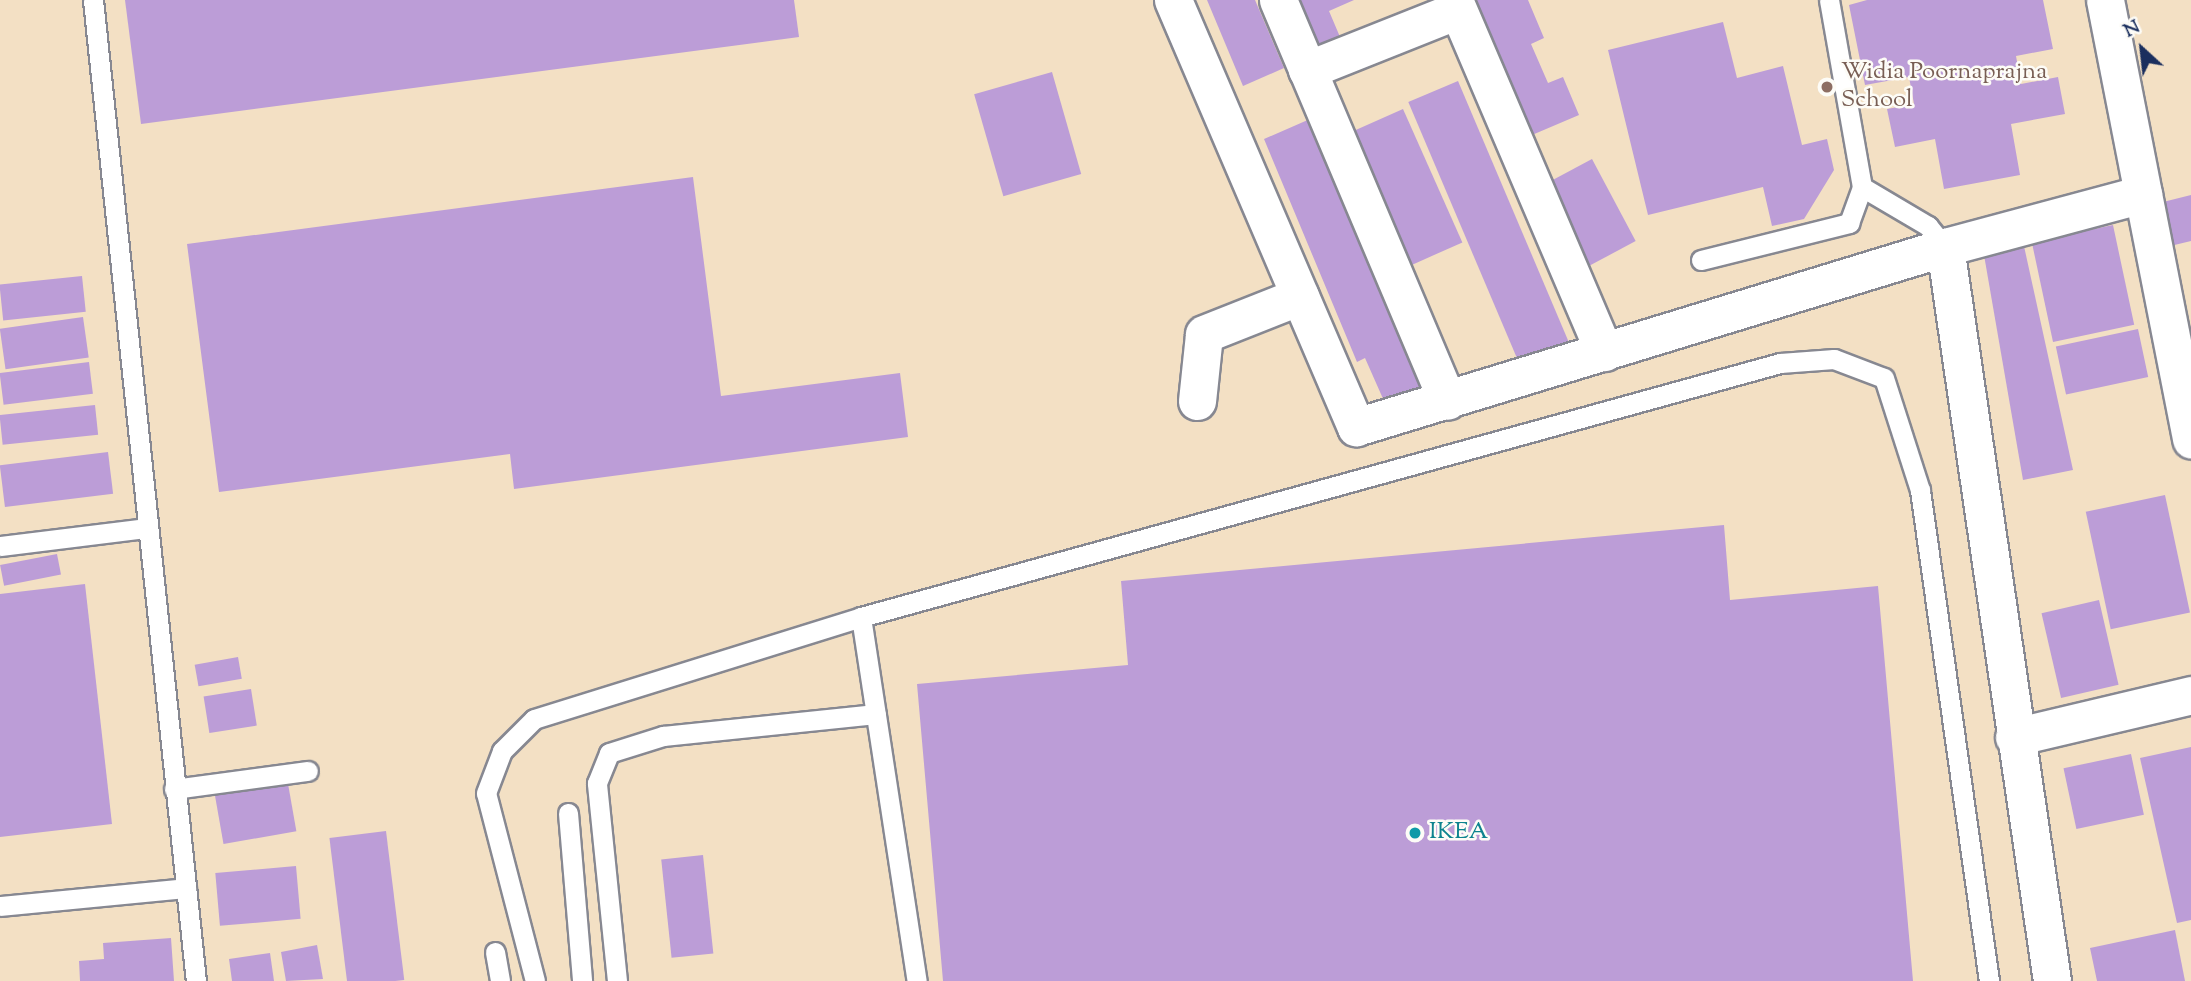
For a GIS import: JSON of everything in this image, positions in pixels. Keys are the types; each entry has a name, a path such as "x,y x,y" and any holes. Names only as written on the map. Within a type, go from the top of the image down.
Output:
{"street":[{"path":"1173,0 1356,427 1945,247 2143,194"},
{"path":"1278,0 1447,401"},
{"path":"2105,0 2191,440"},
{"path":"1307,70 1456,5 1604,352"},
{"path":"1945,247 2014,737 2052,981"},
{"path":"1197,401 1204,334 1300,296"},
{"path":"2014,737 2191,695"}],"lane":[{"path":"93,0 146,528 196,981"},
{"path":"1701,260 1849,223 1862,187 1829,0"},
{"path":"1862,187 1927,226 1945,247"},
{"path":"535,981 486,793 502,751 534,719 861,617 1780,363 1834,359 1884,377 1920,490 1989,981"},
{"path":"0,546 146,528"},
{"path":"861,617 917,981"},
{"path":"617,981 597,783 609,753 663,736 876,714"},
{"path":"174,789 307,771"},
{"path":"568,813 582,981"},
{"path":"0,906 186,888"},
{"path":"495,952 500,981"}],"building":[{"path":"125,0 794,0 799,37 141,124"},
{"path":"1207,0 1255,0 1284,68 1243,86"},
{"path":"1297,0 1354,0 1329,11 1343,44 1320,54"},
{"path":"1467,0 1528,0 1544,38 1531,44 1548,83 1563,77 1579,115 1532,135 1479,13"},
{"path":"1867,0 2043,0 2053,49 2016,56 2021,84 2058,77 2065,114 2011,124 2020,175 1944,189 1935,139 1895,147 1887,109 1914,104 1909,77 1865,85 1849,5"},
{"path":"1723,22 1737,78 1783,66 1802,145 1827,139 1834,170 1804,219 1772,226 1763,187 1648,215 1608,50"},
{"path":"1052,72 1081,174 1003,196 974,94"},
{"path":"1458,81 1573,352 1523,373 1408,102"},
{"path":"1403,109 1462,242 1411,265 1352,132"},
{"path":"1310,119 1428,393 1388,410 1365,358 1357,362 1264,139"},
{"path":"1592,159 1636,241 1589,266 1545,184"},
{"path":"693,177 721,396 900,373 908,437 514,489 510,454 219,492 187,244"},
{"path":"2191,195 2191,241 2162,248 2151,205"},
{"path":"2113,225 2134,325 2053,342 2032,242"},
{"path":"2024,246 2073,470 2023,480 1984,255"},
{"path":"82,276 86,312 3,320 0,285"},
{"path":"83,317 89,358 6,369 0,329"},
{"path":"2138,329 2148,377 2066,394 2056,346"},
{"path":"89,362 93,394 4,405 0,373"},
{"path":"95,405 98,435 3,445 0,415"},
{"path":"108,452 113,494 5,507 0,465"},
{"path":"2165,495 2190,612 2111,629 2086,512"},
{"name":"IKEA","path":"1724,525 1730,600 1878,586 1913,981 943,981 917,684 1128,665 1121,581"},
{"path":"57,554 61,575 4,586 0,565"},
{"path":"85,584 112,824 0,837 0,594"},
{"path":"2099,600 2119,685 2061,698 2042,613"},
{"path":"238,657 242,679 198,686 195,665"},
{"path":"251,689 257,726 209,733 204,697"},
{"path":"2191,747 2191,920 2177,923 2140,758"},
{"path":"2131,754 2144,815 2076,829 2064,768"},
{"path":"287,778 296,831 224,844 214,791"},
{"path":"386,831 404,980 347,981 329,838"},
{"path":"703,855 713,953 672,958 661,859"},
{"path":"296,866 301,919 220,926 215,873"},
{"path":"2175,930 2185,981 2097,981 2090,948"},
{"path":"171,938 174,981 80,981 79,961 104,959 103,943"},
{"path":"317,945 323,979 286,981 281,952"},
{"path":"270,953 274,981 232,981 229,959"}],"place":[{"name":"Widia Poornaprajna School","path":"1827,87"},
{"name":"IKEA","path":"1415,833"}]}
